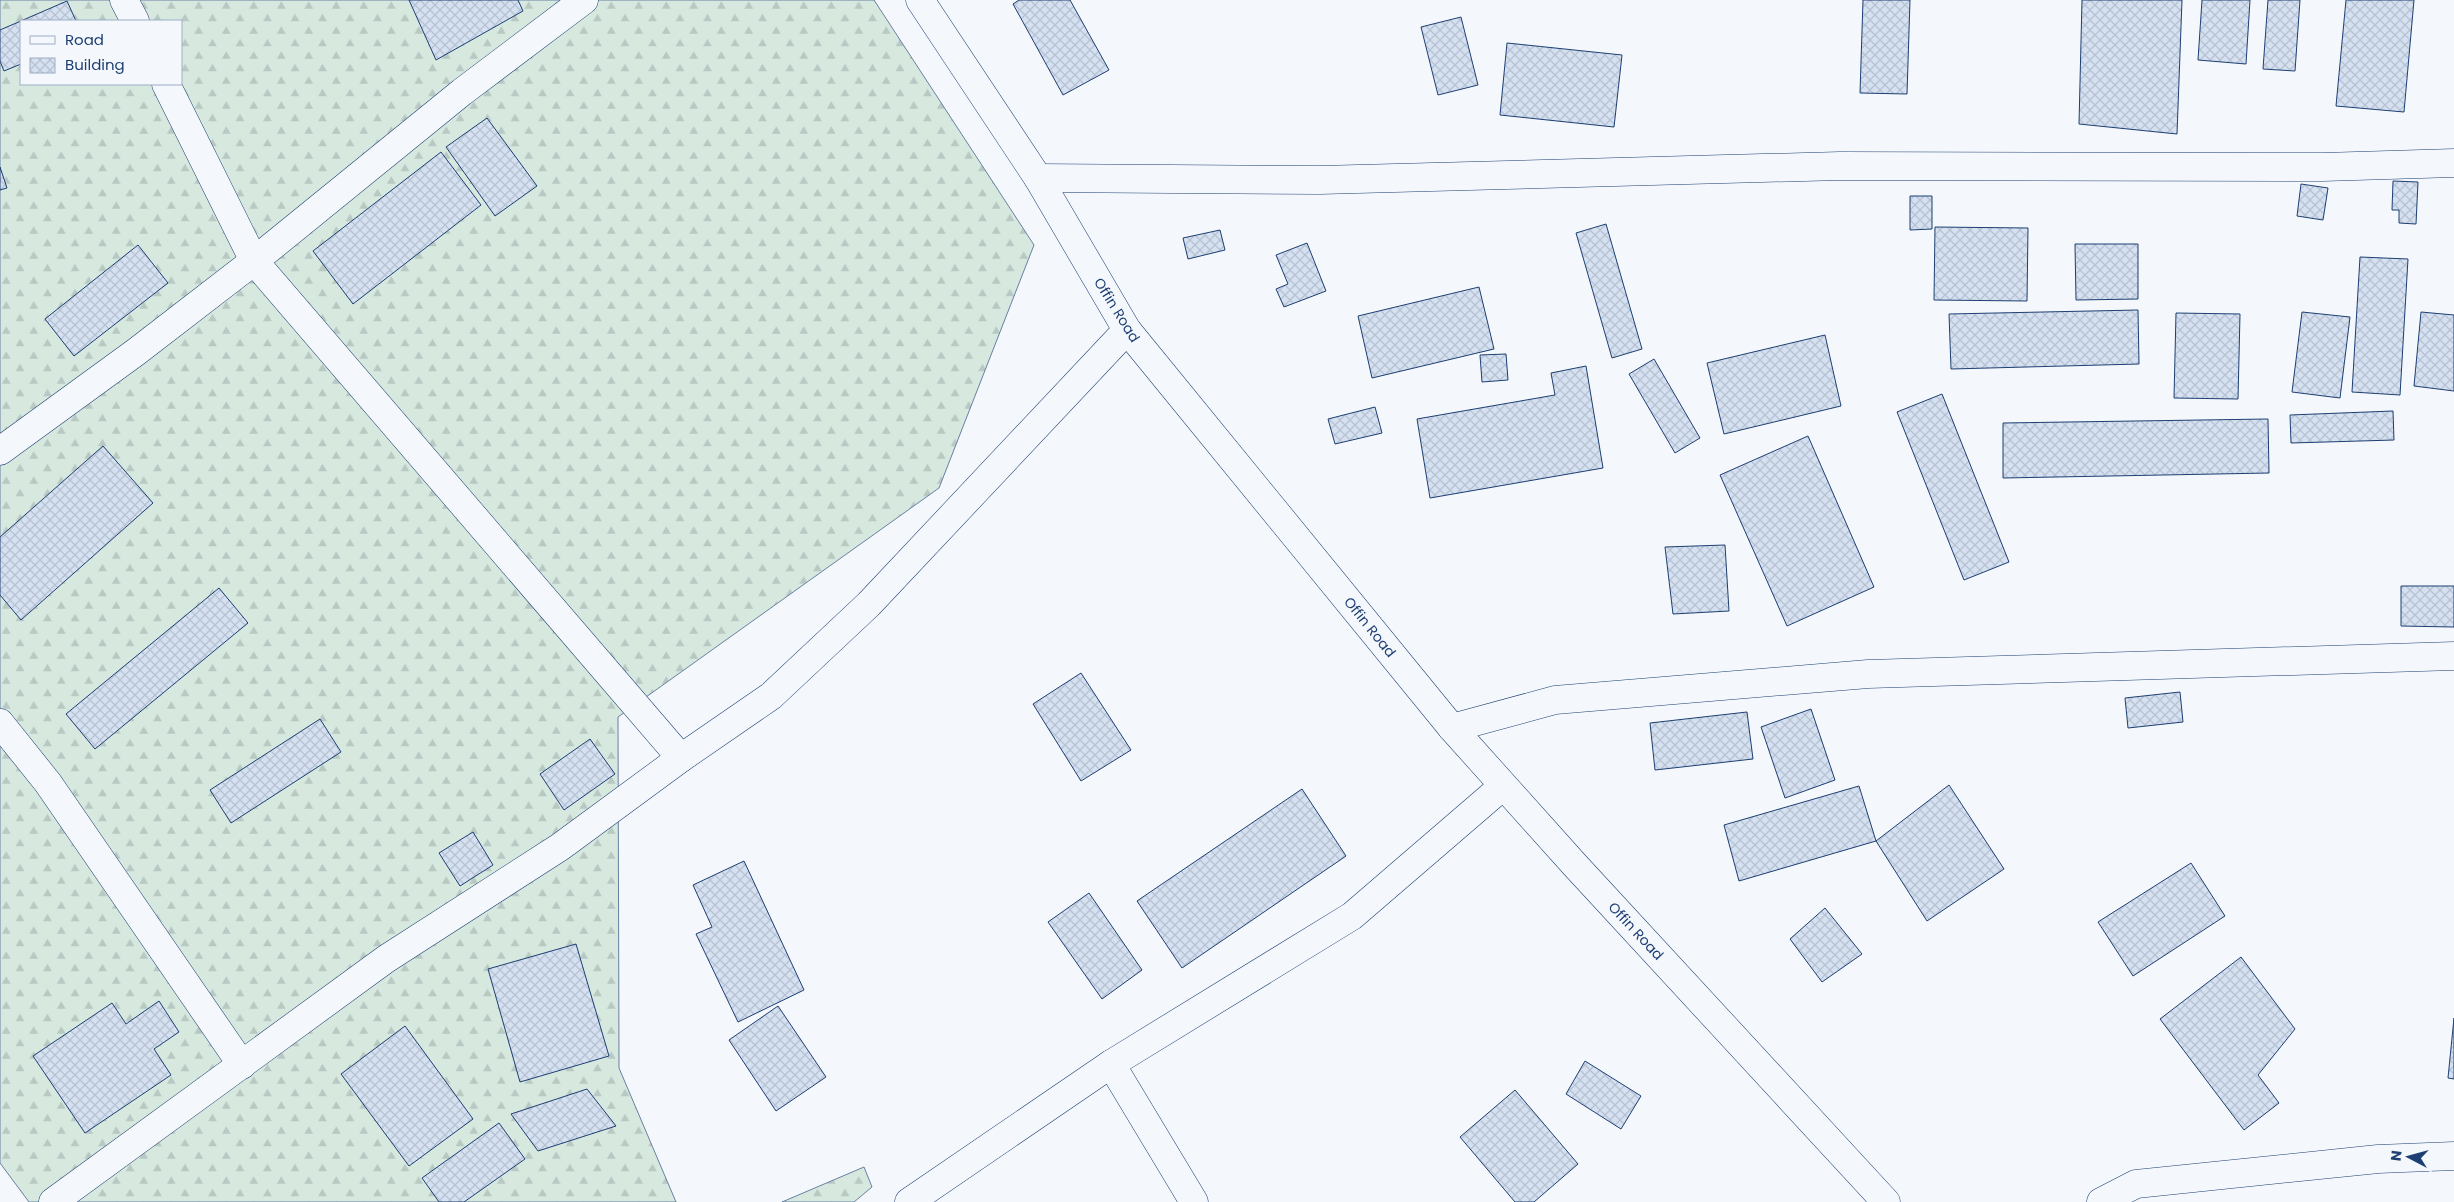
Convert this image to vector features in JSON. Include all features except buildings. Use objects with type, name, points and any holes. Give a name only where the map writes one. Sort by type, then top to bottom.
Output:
[{"type":"street","points":[[124,0],[134,20]]},
{"type":"street","points":[[0,451],[136,352],[254,261],[462,92],[584,0]]},
{"type":"street","name":"Offin Road","points":[[920,0],[1038,178],[1127,330],[1452,728],[1503,786],[1886,1202]]},
{"type":"street","points":[[166,85],[254,261],[681,758]]},
{"type":"street","points":[[1038,178],[1320,180],[1840,166],[2323,167],[2454,163]]},
{"type":"street","points":[[54,1202],[386,959],[560,847],[681,758],[771,696],[869,604],[1127,330]]},
{"type":"street","points":[[1452,728],[1555,700],[1868,674],[2454,656]]},
{"type":"street","points":[[0,723],[48,783],[242,1066]]},
{"type":"street","points":[[909,1202],[1111,1064],[1352,916],[1503,786]]},
{"type":"street","points":[[1111,1064],[1194,1202]]},
{"type":"street","points":[[2101,1202],[2136,1184],[2378,1159],[2454,1156]]},
{"type":"green space","points":[[0,0],[874,0],[1034,245],[939,488],[618,717],[619,1068],[676,1202],[29,1202],[0,1163]]},
{"type":"green space","points":[[864,1167],[872,1187],[854,1202],[782,1202]]}]
